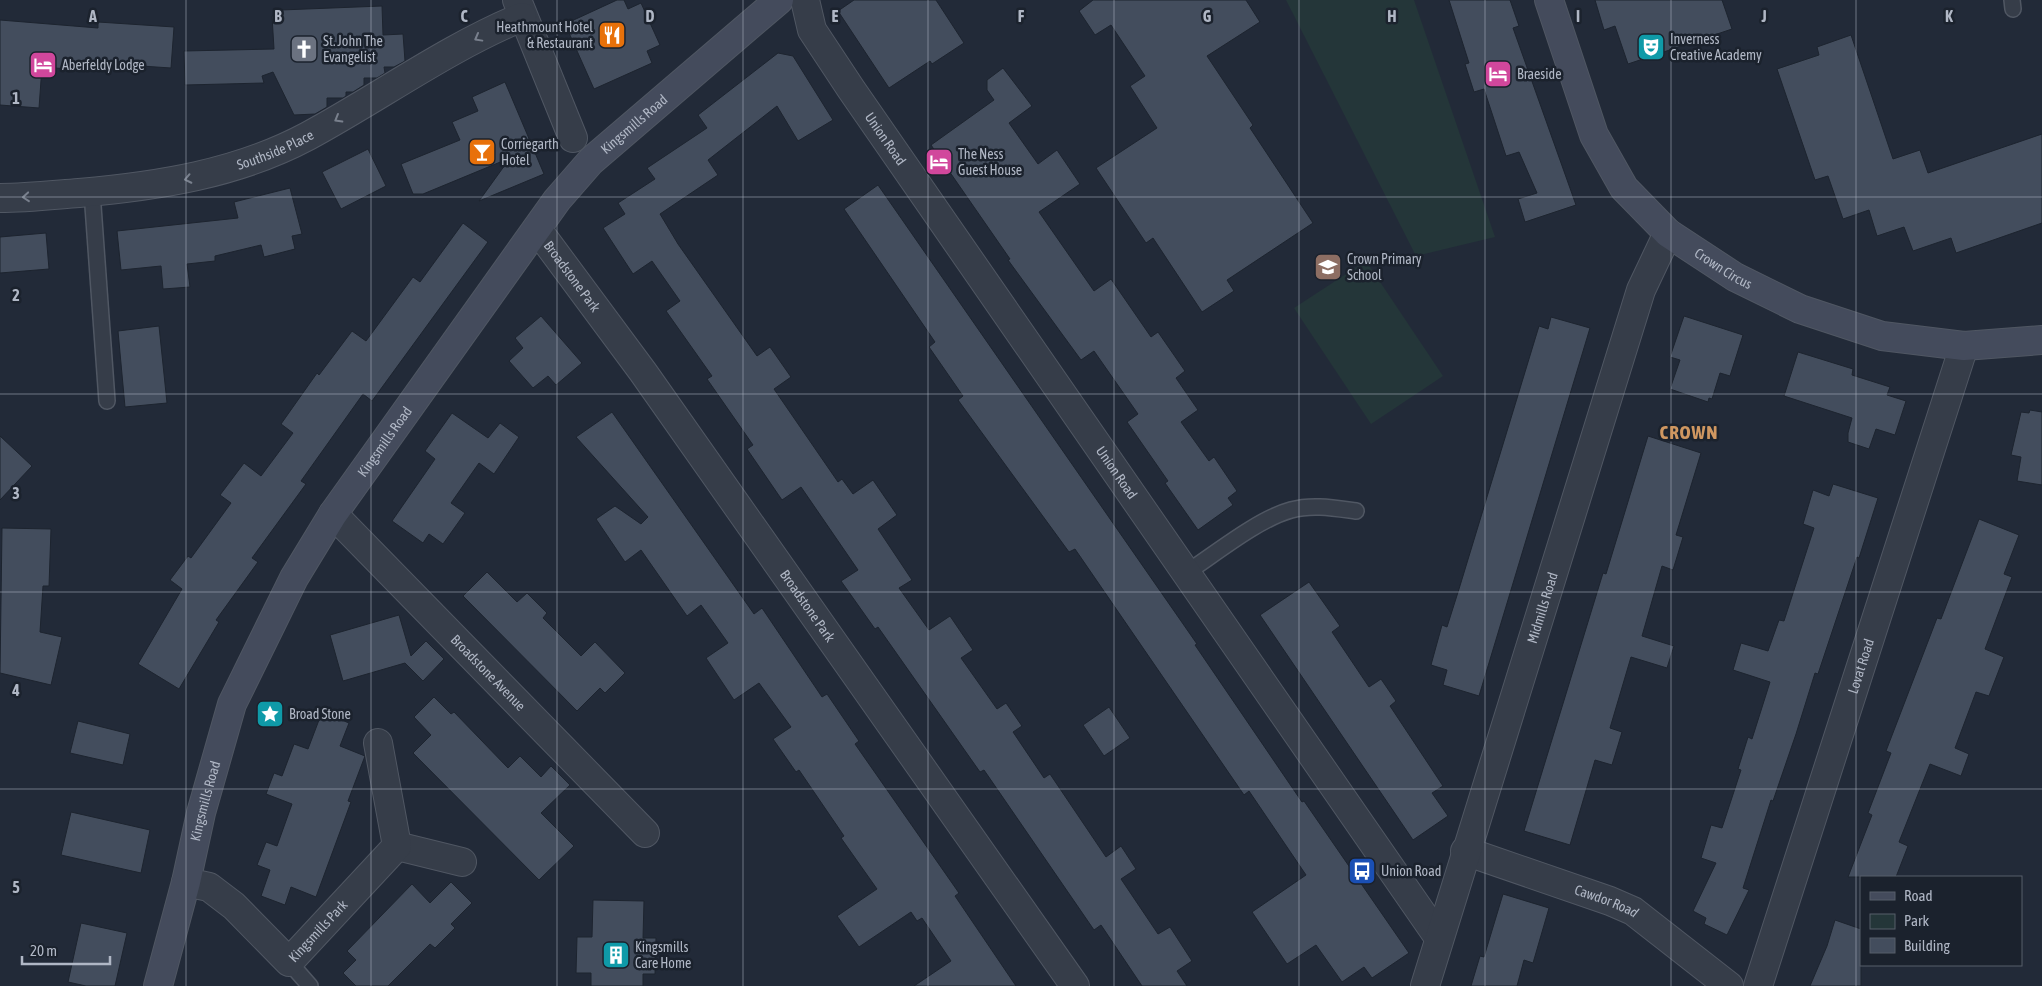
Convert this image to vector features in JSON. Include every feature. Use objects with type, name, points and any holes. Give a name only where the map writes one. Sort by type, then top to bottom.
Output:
[{"type":"street","name":"Kingsmills Road","points":[[158,986],[186,882],[201,813],[232,704],[294,578],[332,514],[557,200],[591,161],[779,0]]},
{"type":"street","name":"Union Road","points":[[806,0],[812,30],[850,89],[1439,938]]},
{"type":"street","name":"Crown Circus","points":[[1549,0],[1594,135],[1624,188],[1668,234],[1735,277],[1800,308],[1882,336],[1964,346],[2042,340]]},
{"type":"street","points":[[520,8],[573,138]]},
{"type":"street","name":"Southside Place","points":[[0,198],[92,192],[158,185],[200,176],[254,159],[307,137],[499,26],[520,8]]},
{"type":"street","name":"Broadstone Park","points":[[537,229],[642,372],[1075,986]]},
{"type":"street","name":"Midmills Road","points":[[1425,986],[1465,851],[1641,290],[1668,234]]},
{"type":"street","name":"Lovat Road","points":[[1758,986],[1964,346]]},
{"type":"street","name":"Broadstone Avenue","points":[[332,514],[645,833]]},
{"type":"street","points":[[378,743],[397,846],[462,862]]},
{"type":"street","name":"Kingsmills Park","points":[[186,882],[208,887],[234,906],[289,962],[397,846]]},
{"type":"street","name":"Cawdor Road","points":[[1465,851],[1610,901],[1633,911],[1729,986]]},
{"type":"lane","points":[[92,192],[107,401]]},
{"type":"lane","points":[[1186,573],[1276,515],[1305,507],[1356,511]]},
{"type":"lane","points":[[289,962],[310,986]]},
{"type":"green space","points":[[1286,0],[1414,0],[1495,237],[1416,256]]},
{"type":"green space","points":[[1366,261],[1443,376],[1371,424],[1294,308]]},
{"type":"building","name":"Heathmount Hotel & Restaurant","points":[[617,0],[624,0],[628,9],[641,3],[660,45],[647,51],[652,63],[594,89],[565,24]]},
{"type":"building","points":[[854,0],[936,0],[964,43],[932,64],[930,61],[889,88],[838,11]]},
{"type":"building","points":[[1093,0],[1246,0],[1260,22],[1207,56],[1253,125],[1250,128],[1313,223],[1227,280],[1234,291],[1202,312],[1153,238],[1146,243],[1096,168],[1157,128],[1130,86],[1145,76],[1111,25],[1095,35],[1079,11]]},
{"type":"building","points":[[1449,0],[1510,0],[1519,26],[1513,28],[1576,205],[1525,222],[1518,199],[1537,193],[1519,152],[1506,156],[1484,89],[1474,92],[1465,64],[1469,63]]},
{"type":"building","name":"Inverness Creative Academy","points":[[1595,0],[1722,0],[1732,29],[1628,64],[1615,26],[1604,30]]},
{"type":"building","points":[[382,6],[383,35],[403,34],[405,61],[394,67],[384,67],[385,73],[377,78],[364,78],[364,85],[353,92],[346,92],[346,96],[343,98],[327,98],[327,107],[315,114],[294,115],[273,72],[262,76],[264,83],[185,85],[184,51],[274,49],[272,16],[281,15],[281,10]]},
{"type":"building","points":[[0,20],[98,28],[98,22],[174,27],[171,68],[82,62],[82,70],[42,67],[39,108],[0,105]]},
{"type":"building","points":[[1851,35],[1893,159],[1920,150],[1928,173],[2042,134],[2042,223],[1956,253],[1951,238],[1913,251],[1904,227],[1877,236],[1869,210],[1843,219],[1828,176],[1815,180],[1777,69],[1819,55],[1817,47]]},
{"type":"building","points":[[778,53],[793,56],[833,120],[798,141],[777,106],[708,160],[718,175],[660,214],[678,244],[757,356],[770,347],[791,377],[774,389],[838,482],[842,479],[853,494],[873,480],[897,515],[878,529],[912,580],[899,588],[929,630],[950,616],[973,650],[961,658],[997,709],[1006,703],[1022,726],[1013,732],[1044,778],[1050,774],[1106,857],[1121,846],[1136,869],[1121,879],[1158,934],[1170,927],[1192,961],[1177,971],[1187,986],[1142,986],[1101,925],[1094,930],[984,770],[980,772],[878,627],[875,629],[841,581],[858,570],[801,487],[782,500],[747,449],[753,445],[707,379],[712,376],[666,311],[680,301],[652,261],[633,274],[603,228],[625,214],[618,203],[655,179],[647,168],[707,128],[698,115]]},
{"type":"building","points":[[1003,68],[1032,106],[1009,123],[1038,164],[1057,150],[1080,184],[1039,212],[1094,291],[1111,279],[1151,337],[1158,332],[1185,371],[1176,378],[1198,410],[1181,422],[1209,461],[1214,457],[1237,491],[1228,498],[1233,505],[1198,530],[1165,483],[1168,481],[1127,422],[1138,414],[1094,351],[1081,360],[1008,260],[1010,259],[931,145],[994,100],[987,90],[987,80]]},
{"type":"building","name":"Corriegarth Hotel","points":[[505,82],[544,174],[479,201],[510,158],[423,194],[413,194],[401,164],[460,140],[452,122],[478,111],[472,97]]},
{"type":"building","points":[[368,149],[386,186],[341,209],[322,172]]},
{"type":"building","points":[[878,185],[1197,644],[1195,645],[1302,802],[1304,801],[1409,953],[1372,978],[1364,967],[1342,982],[1316,945],[1287,964],[1252,912],[1306,875],[1249,791],[1244,795],[1075,549],[1069,552],[958,400],[963,396],[929,347],[935,342],[844,209]]},
{"type":"building","points":[[290,188],[302,234],[292,236],[295,249],[264,257],[261,245],[215,256],[215,261],[187,264],[190,287],[163,289],[161,266],[121,270],[117,231],[238,218],[234,202]]},
{"type":"building","points":[[463,223],[488,242],[372,401],[363,394],[301,481],[306,484],[252,558],[258,562],[216,620],[219,622],[179,689],[138,664],[182,589],[170,580],[188,556],[191,558],[231,503],[220,495],[244,463],[261,476],[293,433],[281,424],[317,373],[319,375],[352,331],[366,341],[413,277],[420,282]]},
{"type":"building","points":[[46,233],[49,269],[0,273],[0,237]]},
{"type":"building","points":[[541,316],[582,363],[556,385],[548,376],[533,388],[509,361],[523,348],[515,338]]},
{"type":"building","points":[[1684,316],[1743,335],[1730,376],[1720,373],[1712,399],[1709,398],[1708,402],[1670,389],[1680,360],[1670,357]]},
{"type":"building","points":[[1551,317],[1590,328],[1479,696],[1443,685],[1447,670],[1431,665],[1442,625],[1447,627],[1539,326],[1548,329]]},
{"type":"building","points":[[159,326],[167,403],[125,407],[118,331]]},
{"type":"building","points":[[1798,352],[1853,369],[1852,375],[1890,387],[1887,395],[1906,401],[1895,435],[1876,429],[1869,449],[1848,442],[1852,418],[1784,396]]},
{"type":"building","points":[[2030,410],[2042,412],[2042,485],[2017,481],[2021,457],[2011,455],[2021,412],[2029,413]]},
{"type":"building","points":[[612,412],[754,614],[762,608],[822,697],[827,694],[859,741],[855,744],[959,893],[955,896],[1016,986],[914,986],[951,961],[922,918],[917,921],[911,912],[859,947],[837,916],[877,889],[841,838],[844,836],[799,770],[796,772],[773,739],[791,727],[759,683],[734,700],[706,658],[728,643],[701,605],[687,616],[641,550],[625,562],[596,519],[615,506],[641,524],[648,517],[576,437]]},
{"type":"building","points":[[452,413],[488,438],[500,423],[519,437],[494,474],[479,463],[451,503],[465,513],[443,544],[429,534],[423,543],[392,521],[435,459],[425,451]]},
{"type":"building","points":[[0,436],[32,466],[0,500]]},
{"type":"building","points":[[1648,436],[1701,453],[1676,535],[1683,537],[1673,570],[1662,566],[1642,636],[1674,646],[1667,668],[1631,657],[1610,728],[1622,732],[1612,765],[1595,760],[1570,845],[1524,831],[1603,573],[1606,574]]},
{"type":"building","points":[[1833,484],[1878,498],[1818,674],[1815,673],[1773,801],[1771,800],[1743,888],[1749,890],[1727,935],[1704,924],[1706,918],[1693,911],[1716,863],[1701,858],[1711,825],[1722,828],[1741,770],[1738,769],[1748,737],[1752,739],[1770,682],[1733,670],[1741,643],[1768,651],[1779,620],[1784,621],[1814,528],[1803,524],[1813,490],[1829,496]]},
{"type":"building","points":[[1979,519],[2019,535],[2004,574],[2012,577],[1985,649],[2004,657],[1989,696],[1976,692],[1955,748],[1969,754],[1961,776],[1930,764],[1899,842],[1908,846],[1896,876],[1848,877],[1872,815],[1868,813],[1891,753],[1886,751],[1937,618],[1941,619]]},
{"type":"building","points":[[2,528],[51,529],[49,586],[43,586],[40,632],[62,637],[51,685],[0,673]]},
{"type":"building","points":[[487,572],[517,602],[527,593],[547,613],[543,618],[581,656],[595,642],[625,673],[605,693],[600,688],[577,711],[463,596]]},
{"type":"building","points":[[1309,582],[1340,626],[1332,632],[1369,687],[1381,679],[1396,701],[1390,706],[1443,786],[1432,793],[1448,816],[1413,840],[1260,615]]},
{"type":"building","points":[[399,615],[411,656],[426,641],[444,659],[423,681],[405,663],[343,681],[330,635]]},
{"type":"building","points":[[434,697],[451,714],[454,712],[508,768],[520,756],[541,777],[551,766],[570,785],[541,813],[574,846],[539,880],[413,753],[431,735],[414,717]]},
{"type":"building","points":[[1109,707],[1130,738],[1104,756],[1083,725]]},
{"type":"building","points":[[322,712],[349,723],[340,746],[365,756],[348,801],[351,802],[316,897],[291,887],[285,905],[261,896],[270,870],[257,865],[266,842],[277,846],[292,804],[266,794],[274,773],[282,776],[294,744],[308,749]]},
{"type":"building","points":[[78,721],[130,734],[123,765],[70,753]]},
{"type":"building","points":[[71,812],[150,830],[141,873],[61,855]]},
{"type":"building","points":[[451,882],[472,903],[451,924],[455,928],[435,948],[430,944],[388,986],[356,986],[343,973],[356,960],[347,951],[412,884],[430,903]]},
{"type":"building","points":[[1503,894],[1549,908],[1533,963],[1524,960],[1517,986],[1471,986],[1480,956],[1484,957]]},
{"type":"building","name":"Kingsmills Care Home","points":[[593,900],[644,901],[643,938],[656,938],[655,974],[643,974],[643,986],[591,986],[591,973],[576,973],[577,937],[592,937]]},
{"type":"building","points":[[1835,920],[1860,929],[1861,986],[1810,986],[1827,946]]},
{"type":"building","points":[[81,923],[127,933],[115,986],[86,986],[68,982]]},
{"type":"place","name":"Heathmount Hotel & Restaurant","points":[[612,35]]},
{"type":"place","name":"Inverness Creative Academy","points":[[1651,47]]},
{"type":"place","name":"St. John The Evangelist","points":[[304,49]]},
{"type":"place","name":"Aberfeldy Lodge","points":[[43,65]]},
{"type":"place","name":"Braeside","points":[[1498,74]]},
{"type":"place","name":"Corriegarth Hotel","points":[[482,152]]},
{"type":"place","name":"The Ness Guest House","points":[[939,162]]},
{"type":"place","name":"Crown Primary School","points":[[1328,267]]},
{"type":"place","name":"Broad Stone","points":[[270,714]]},
{"type":"place","name":"Union Road","points":[[1362,871]]},
{"type":"place","name":"Kingsmills Care Home","points":[[616,955]]},
{"type":"district","name":"CROWN","points":[[1689,432]]}]
